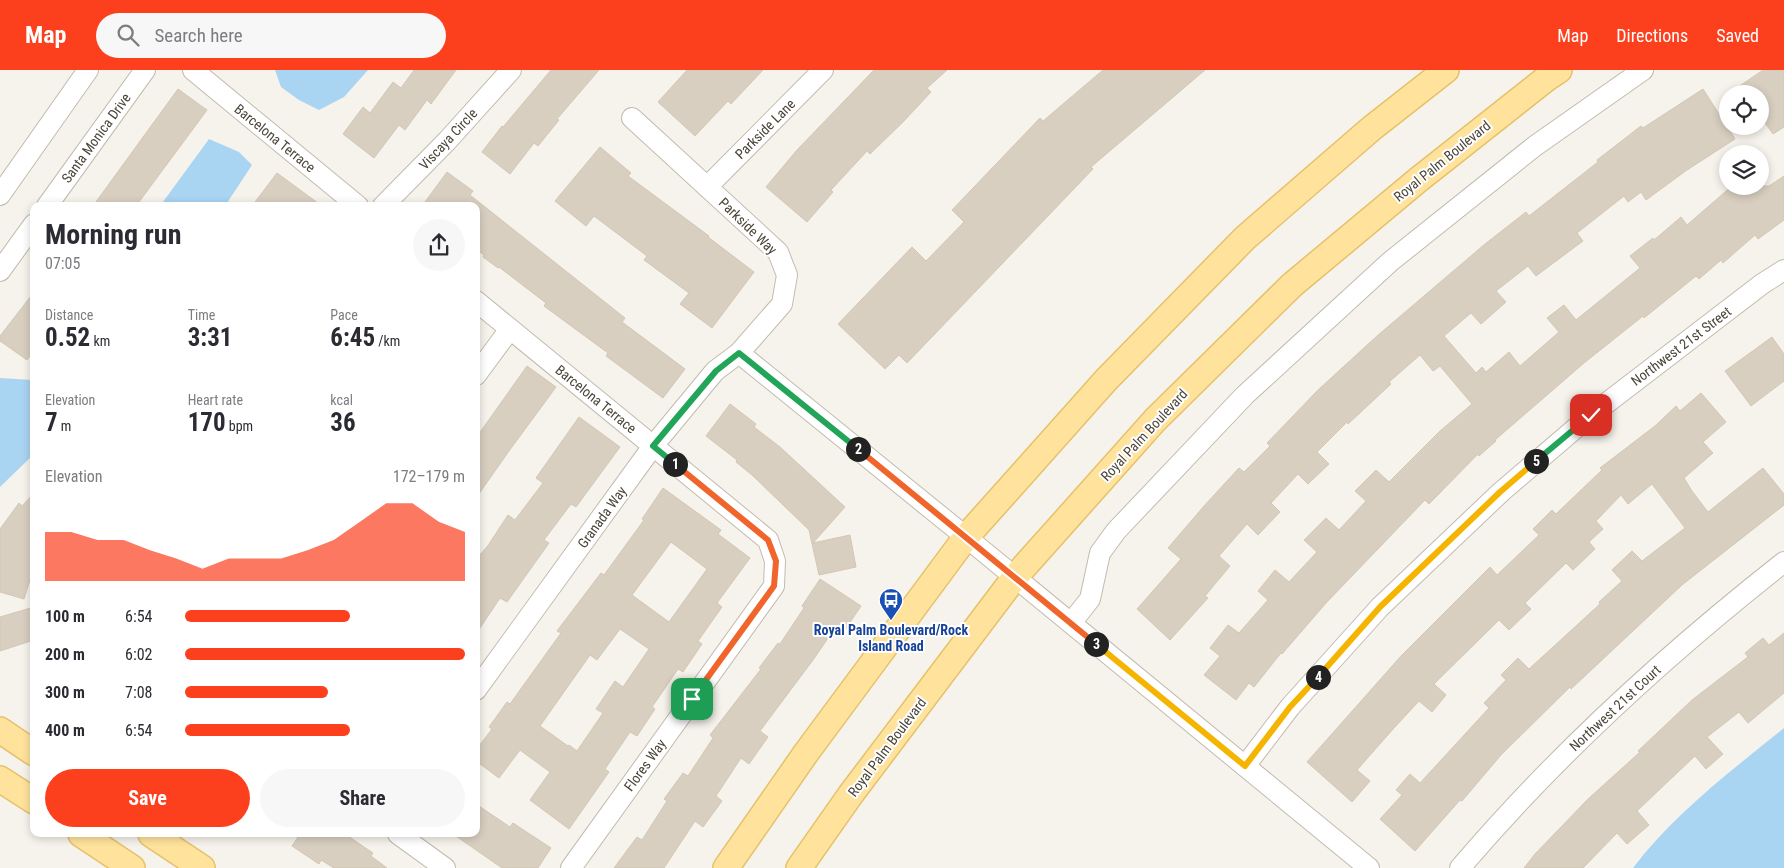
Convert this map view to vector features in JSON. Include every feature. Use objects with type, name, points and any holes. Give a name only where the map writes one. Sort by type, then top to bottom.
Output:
[{"type":"main road","points":[[726,868],[806,752],[966,537],[1106,380],[1245,238],[1372,128],[1446,70]]},
{"type":"main road","name":"Royal Palm Boulevard","points":[[799,868],[851,794],[1015,577],[1155,420],[1292,285],[1418,180],[1542,82],[1560,70]]},
{"type":"main road","points":[[0,730],[30,750]]},
{"type":"main road","points":[[0,778],[30,798]]},
{"type":"main road","points":[[86,837],[132,868]]},
{"type":"main road","points":[[161,837],[202,868]]},
{"type":"street","points":[[0,195],[88,70]]},
{"type":"street","name":"Santa Monica Drive","points":[[50,202],[145,70]]},
{"type":"street","name":"Barcelona Terrace","points":[[193,70],[353,202]]},
{"type":"street","name":"Viscaya Circle","points":[[387,202],[447,141],[511,70]]},
{"type":"street","name":"Parkside Lane","points":[[707,187],[823,70]]},
{"type":"street","points":[[1071,623],[1090,599],[1100,553],[1116,530],[1244,395],[1391,261],[1535,146],[1643,70]]},
{"type":"street","name":"Parkside Way","points":[[632,118],[778,252],[788,276],[782,304],[739,353]]},
{"type":"street","points":[[0,271],[30,230]]},
{"type":"street","name":"Northwest 21st Street","points":[[1245,766],[1290,707],[1380,607],[1500,492],[1591,415],[1762,284],[1784,270]]},
{"type":"street","name":"Barcelona Terrace","points":[[480,305],[768,540],[776,561]]},
{"type":"street","points":[[480,370],[510,329]]},
{"type":"street","points":[[739,353],[1369,868]]},
{"type":"street","name":"Granada Way","points":[[480,684],[653,446],[716,371],[739,353]]},
{"type":"street","name":"Flores Way","points":[[571,868],[774,586],[776,561]]},
{"type":"street","name":"Northwest 21st Court","points":[[1460,868],[1491,832],[1600,718],[1717,614],[1784,562]]},
{"type":"street","points":[[402,837],[445,868]]},
{"type":"water","points":[[275,70],[368,70],[344,97],[319,110],[299,100],[281,87]]},
{"type":"water","points":[[209,139],[239,152],[252,165],[228,202],[163,202]]},
{"type":"water","points":[[0,378],[30,380],[30,458],[0,487]]},
{"type":"water","points":[[1784,728],[1784,868],[1633,868],[1649,848],[1685,811]]},
{"type":"building","points":[[414,70],[456,70],[431,104],[427,100],[405,130],[399,125],[374,158],[343,134],[363,107],[370,113],[393,82],[401,88]]},
{"type":"building","points":[[551,70],[599,70],[557,119],[559,120],[538,146],[534,143],[510,174],[482,152]]},
{"type":"building","points":[[687,70],[763,70],[731,104],[728,101],[695,136],[658,102]]},
{"type":"building","points":[[874,70],[947,70],[927,88],[931,92],[903,122],[870,154],[867,151],[831,190],[833,192],[807,222],[766,187],[797,150]]},
{"type":"building","points":[[1103,70],[1205,70],[1091,167],[1093,169],[907,363],[899,355],[885,369],[838,324],[912,247],[926,261],[964,222],[952,210],[1040,118],[1043,121]]},
{"type":"building","points":[[1763,70],[1784,70],[1784,127],[1773,134],[1769,128],[1769,85],[1741,85]]},
{"type":"building","points":[[178,89],[207,110],[139,202],[96,202]]},
{"type":"building","points":[[1703,89],[1719,114],[1719,135],[1732,135],[1735,139],[1726,145],[1719,145],[1719,149],[1646,200],[1641,192],[1628,202],[1624,196],[1577,233],[1583,241],[1536,276],[1528,266],[1496,291],[1506,302],[1481,324],[1471,313],[1444,336],[1476,373],[1482,367],[1486,372],[1509,352],[1520,366],[1559,332],[1547,318],[1564,305],[1576,320],[1640,268],[1630,256],[1653,238],[1654,240],[1681,217],[1687,225],[1722,195],[1769,195],[1769,186],[1784,176],[1784,220],[1758,239],[1755,235],[1723,263],[1721,260],[1699,279],[1696,276],[1644,318],[1643,316],[1584,363],[1479,456],[1478,454],[1429,504],[1425,500],[1326,603],[1281,653],[1254,687],[1249,683],[1236,700],[1204,675],[1220,656],[1210,648],[1228,625],[1239,633],[1268,600],[1258,591],[1275,570],[1289,582],[1317,552],[1304,540],[1326,518],[1339,530],[1366,501],[1355,491],[1376,470],[1389,482],[1440,431],[1472,404],[1440,366],[1433,371],[1420,355],[1389,382],[1391,384],[1348,424],[1347,422],[1317,452],[1329,464],[1308,484],[1298,474],[1271,503],[1280,512],[1258,535],[1247,524],[1219,556],[1230,566],[1205,596],[1208,598],[1170,640],[1137,609],[1181,559],[1168,548],[1239,468],[1244,472],[1270,446],[1267,443],[1318,390],[1377,336],[1485,244],[1526,212],[1529,216],[1641,126],[1643,128]]},
{"type":"building","points":[[600,147],[631,173],[628,176],[754,272],[712,328],[680,304],[689,293],[644,260],[647,256],[594,216],[586,226],[555,201]]},
{"type":"building","points":[[447,172],[473,191],[470,195],[479,202],[425,202]]},
{"type":"building","points":[[277,173],[317,202],[255,202]]},
{"type":"building","points":[[480,203],[625,318],[622,322],[685,369],[663,398],[606,356],[608,353],[544,306],[546,303],[483,257],[484,255],[480,252]]},
{"type":"building","points":[[30,297],[30,356],[27,360],[0,341],[0,336]]},
{"type":"building","points":[[1772,337],[1784,354],[1784,381],[1751,406],[1725,371]]},
{"type":"building","points":[[527,366],[556,387],[480,492],[480,432]]},
{"type":"building","points":[[1701,393],[1726,422],[1703,442],[1713,453],[1684,478],[1692,491],[1708,512],[1763,468],[1784,494],[1784,505],[1682,585],[1571,689],[1570,687],[1501,755],[1462,801],[1460,800],[1415,851],[1380,819],[1402,795],[1396,790],[1410,774],[1420,783],[1489,708],[1484,703],[1506,680],[1501,675],[1518,658],[1529,669],[1600,604],[1599,602],[1622,581],[1612,570],[1632,551],[1642,561],[1685,528],[1652,484],[1628,504],[1621,495],[1596,521],[1603,529],[1589,542],[1595,549],[1573,570],[1566,563],[1525,603],[1531,609],[1509,630],[1499,620],[1434,684],[1446,695],[1432,712],[1419,701],[1357,770],[1370,781],[1352,802],[1307,762],[1401,656],[1490,567],[1497,575],[1539,535],[1533,529],[1552,510],[1556,514],[1602,470],[1600,468],[1655,426],[1676,406],[1680,411]]},
{"type":"building","points":[[730,404],[756,424],[754,427],[780,447],[845,507],[813,543],[850,535],[856,567],[819,575],[809,530],[736,462],[737,460],[706,436]]},
{"type":"building","points":[[579,417],[620,447],[576,507],[571,504],[544,540],[549,543],[507,602],[500,598],[480,628],[480,555],[508,515],[515,520],[543,483],[536,478]]},
{"type":"building","points":[[663,488],[721,530],[718,534],[750,558],[717,603],[722,607],[698,641],[702,644],[683,672],[678,669],[652,707],[655,709],[637,736],[630,732],[605,769],[609,772],[569,829],[530,800],[550,772],[520,750],[499,778],[480,764],[480,745],[492,729],[489,727],[507,702],[510,704],[561,633],[557,631],[601,573],[604,575],[644,520],[642,519]],"holes":[[[671,542],[707,569],[669,622],[632,595]],[[620,629],[649,649],[623,687],[615,681],[596,709],[603,713],[577,751],[540,726],[590,655],[597,660]]]},
{"type":"building","points":[[30,497],[30,580],[24,599],[0,592],[0,529],[19,503],[22,506]]},
{"type":"building","points":[[820,579],[861,606],[843,633],[835,628],[760,731],[768,737],[749,764],[741,758],[716,796],[722,801],[703,827],[695,821],[664,868],[614,868],[637,837],[642,840],[667,801],[664,799],[683,773],[688,776],[713,738],[710,735],[761,669],[759,668],[778,643],[780,644],[804,608],[802,606]]},
{"type":"building","points":[[30,608],[30,641],[0,651],[0,617]]},
{"type":"building","points":[[1784,633],[1784,693],[1748,723],[1739,712],[1707,737],[1723,754],[1706,769],[1695,756],[1637,811],[1649,825],[1627,844],[1617,833],[1583,868],[1524,868],[1588,799],[1640,752],[1638,751],[1692,700],[1748,657],[1745,653],[1763,638],[1769,645]]},
{"type":"building","points":[[480,807],[510,827],[513,823],[551,848],[538,868],[502,868],[457,837],[480,837]]},
{"type":"building","points":[[298,837],[349,837],[373,853],[371,856],[387,868],[334,868],[321,860],[319,864],[292,846]]},
{"type":"place","name":"Royal Palm Boulevard/Rock Island Road","points":[[891,621]]},
{"type":"route","points":[[692,699],[774,586],[776,561],[768,540],[653,446],[716,371],[739,353],[1245,766],[1290,707],[1380,607],[1500,492],[1591,415]]}]
